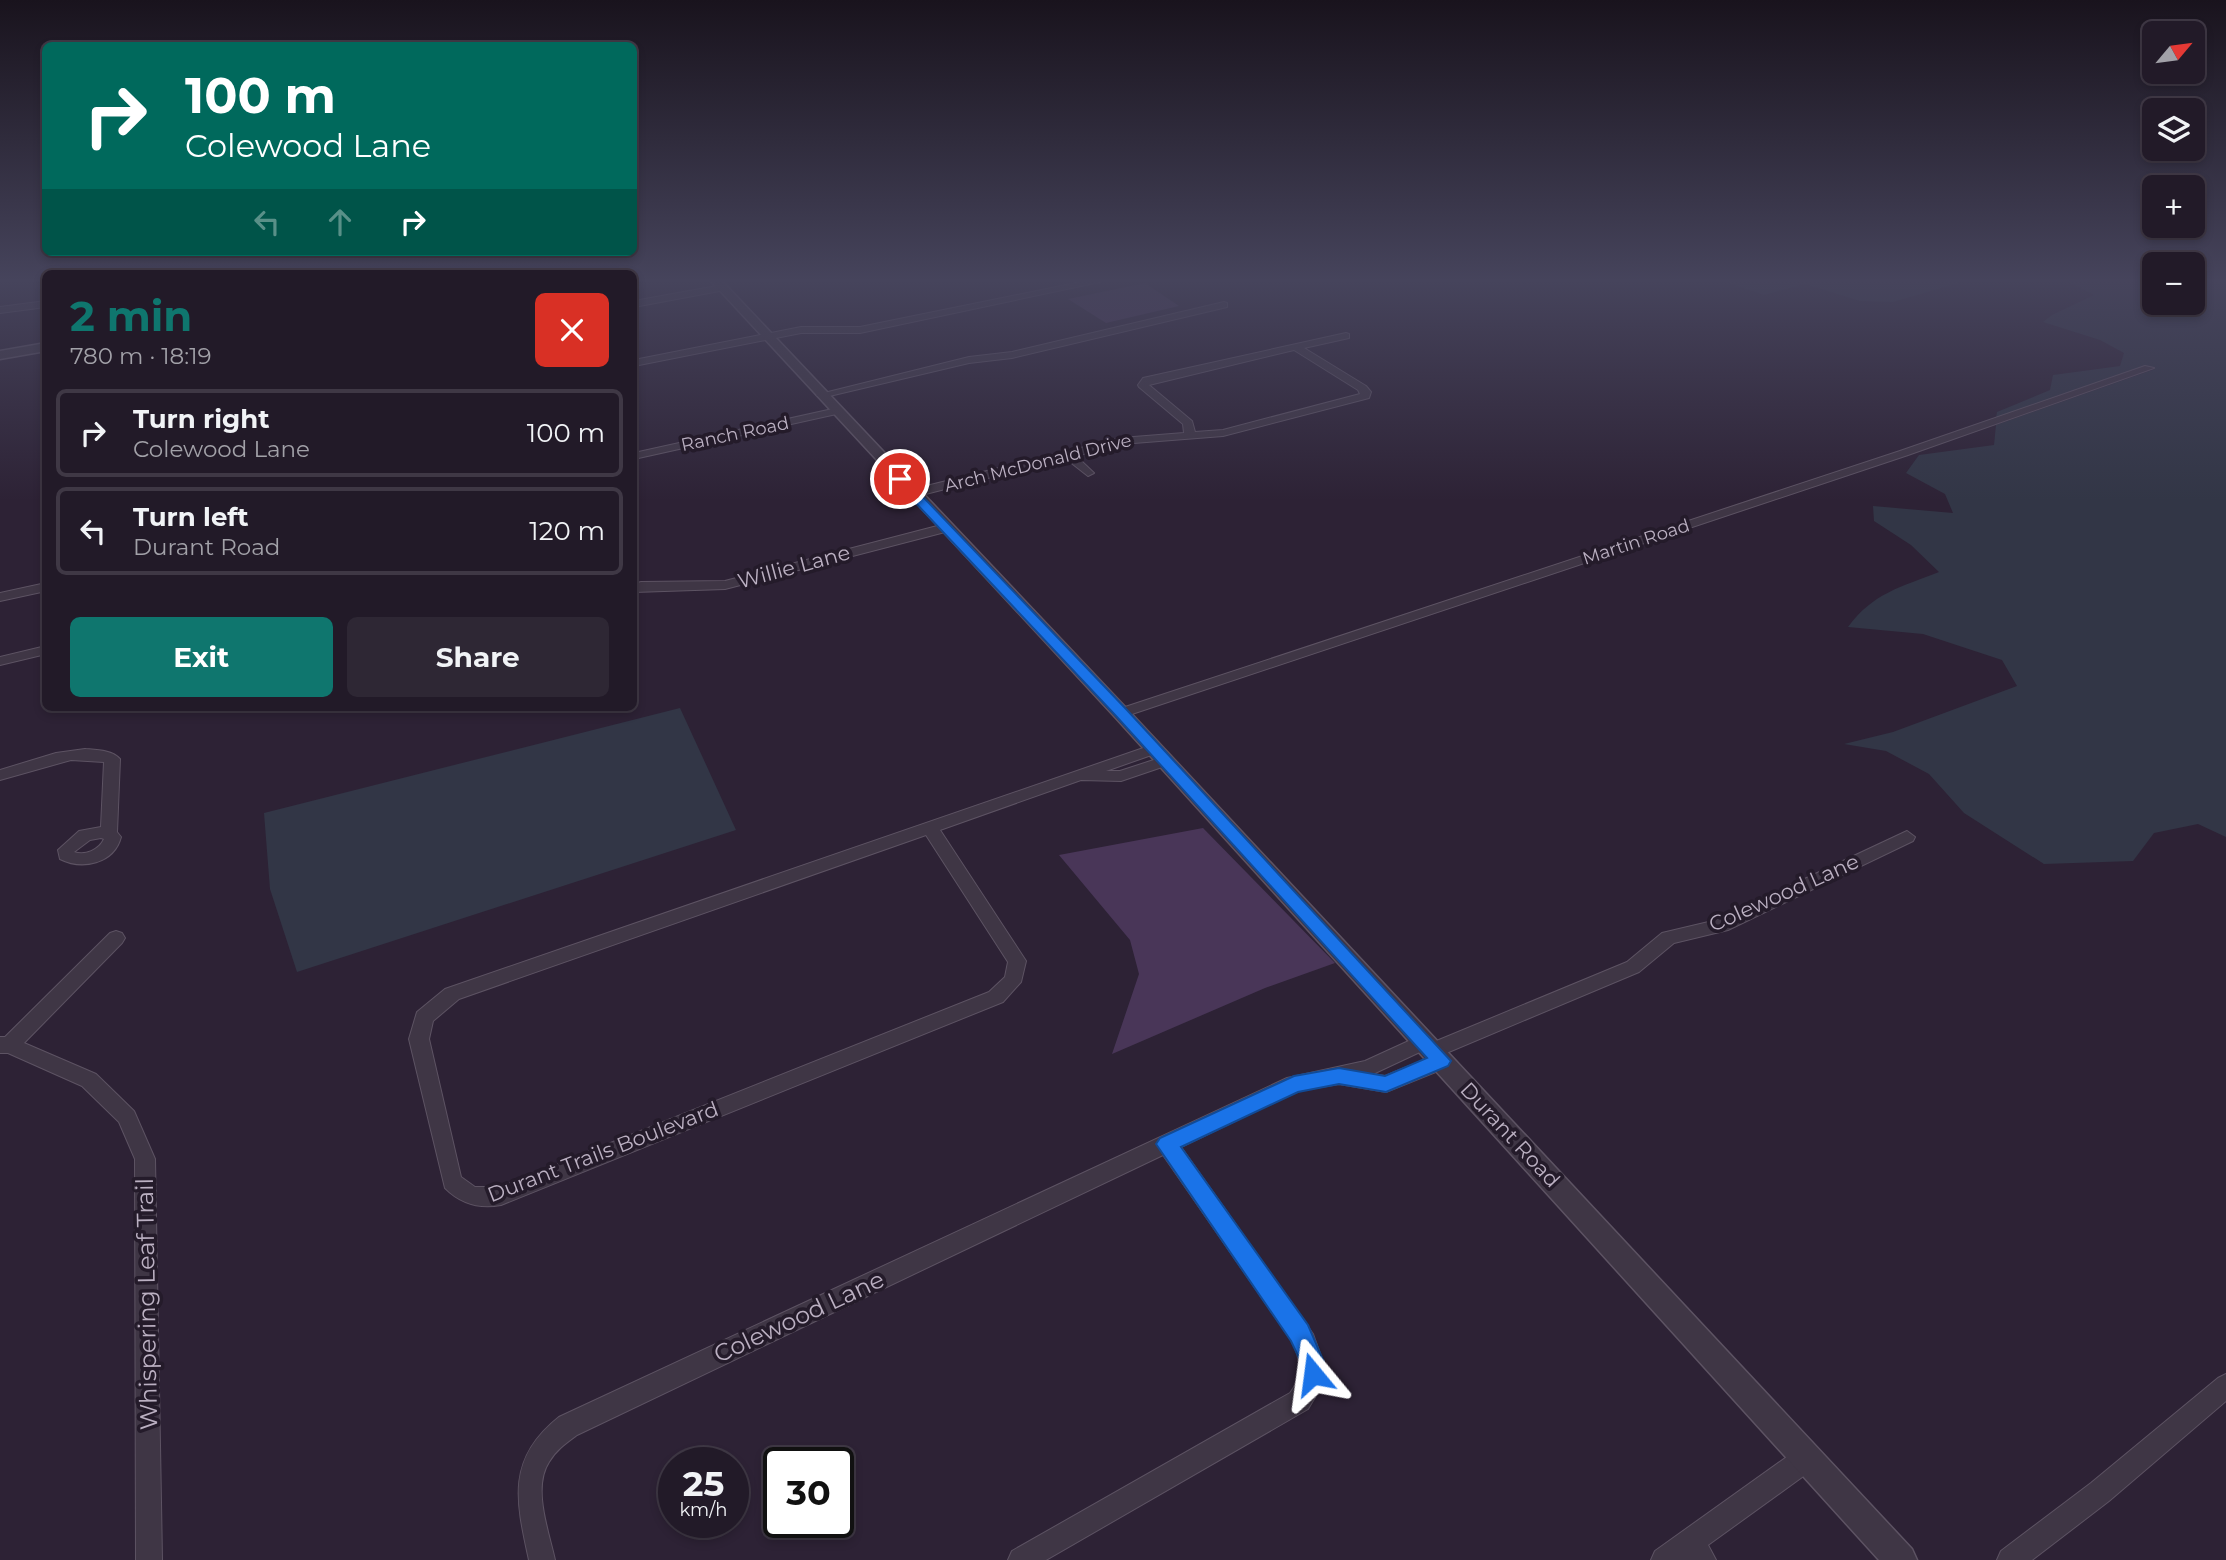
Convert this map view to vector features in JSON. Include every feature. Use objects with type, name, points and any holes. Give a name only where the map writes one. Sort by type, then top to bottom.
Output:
[{"type":"street","points":[[637,362],[677,355]]},
{"type":"street","name":"Durant Road","points":[[785,355],[945,528],[1122,713],[1901,1560]]},
{"type":"street","points":[[821,395],[970,360],[1013,355]]},
{"type":"street","points":[[1190,437],[1188,423],[1143,385],[1147,380],[1265,355]]},
{"type":"street","name":"Arch McDonald Drive","points":[[914,493],[1133,439],[1190,437],[1244,429],[1365,396],[1366,392],[1362,388],[1308,355]]},
{"type":"street","name":"Martin Road","points":[[1122,713],[2149,369]]},
{"type":"street","name":"Ranch Road","points":[[637,455],[836,411]]},
{"type":"street","points":[[1068,455],[1088,473]]},
{"type":"street","name":"Willie Lane","points":[[637,587],[725,585],[945,528]]},
{"type":"street","points":[[0,597],[42,588]]},
{"type":"street","points":[[0,662],[42,651]]},
{"type":"street","points":[[0,775],[82,753],[100,754],[112,760],[109,834]]},
{"type":"street","name":"Durant Trails Boulevard","points":[[930,828],[1017,961],[1017,972],[1010,985],[996,997],[501,1196],[480,1199],[464,1194],[452,1182],[419,1039],[424,1017],[452,994],[1078,776],[1121,776],[1160,755]]},
{"type":"street","name":"Colewood Lane","points":[[542,1560],[529,1502],[532,1466],[540,1449],[550,1437],[568,1426],[1294,1084],[1339,1076],[1386,1084],[1432,1051],[1633,967],[1668,938],[1722,925],[1908,837]]},
{"type":"street","points":[[5,1045],[117,938]]},
{"type":"street","name":"Whispering Leaf Trail","points":[[5,1045],[89,1080],[127,1117],[145,1159],[149,1560]]},
{"type":"street","points":[[1021,1560],[1299,1401],[1311,1384],[1312,1362],[1300,1333],[1167,1144]]},
{"type":"street","points":[[2010,1560],[2100,1492],[2226,1387]]},
{"type":"street","points":[[1664,1560],[1696,1551],[1807,1458]]},
{"type":"shaded area","points":[[2123,355],[2226,355],[2226,837],[2198,824],[2154,833],[2133,861],[2044,864],[1964,813],[1929,774],[1886,751],[1844,744],[1893,732],[2017,686],[2002,660],[1923,634],[1848,627],[1867,606],[1889,592],[1939,572],[1911,545],[1874,521],[1873,506],[1953,513],[1945,494],[1906,473],[1919,455],[1994,445],[1996,425],[2155,369],[2147,366],[1996,418],[1997,412],[2050,390],[2053,375],[2120,366]]},
{"type":"shaded area","points":[[680,708],[736,830],[297,972],[270,889],[264,813]]},
{"type":"shaded area","points":[[1203,828],[1335,963],[1265,988],[1112,1054],[1139,974],[1130,940],[1059,855]]},
{"type":"route","points":[[900,479],[1122,713],[1441,1061],[1386,1084],[1364,1083],[1339,1076],[1294,1084],[1167,1144],[1300,1333],[1312,1362],[1313,1374]]}]
